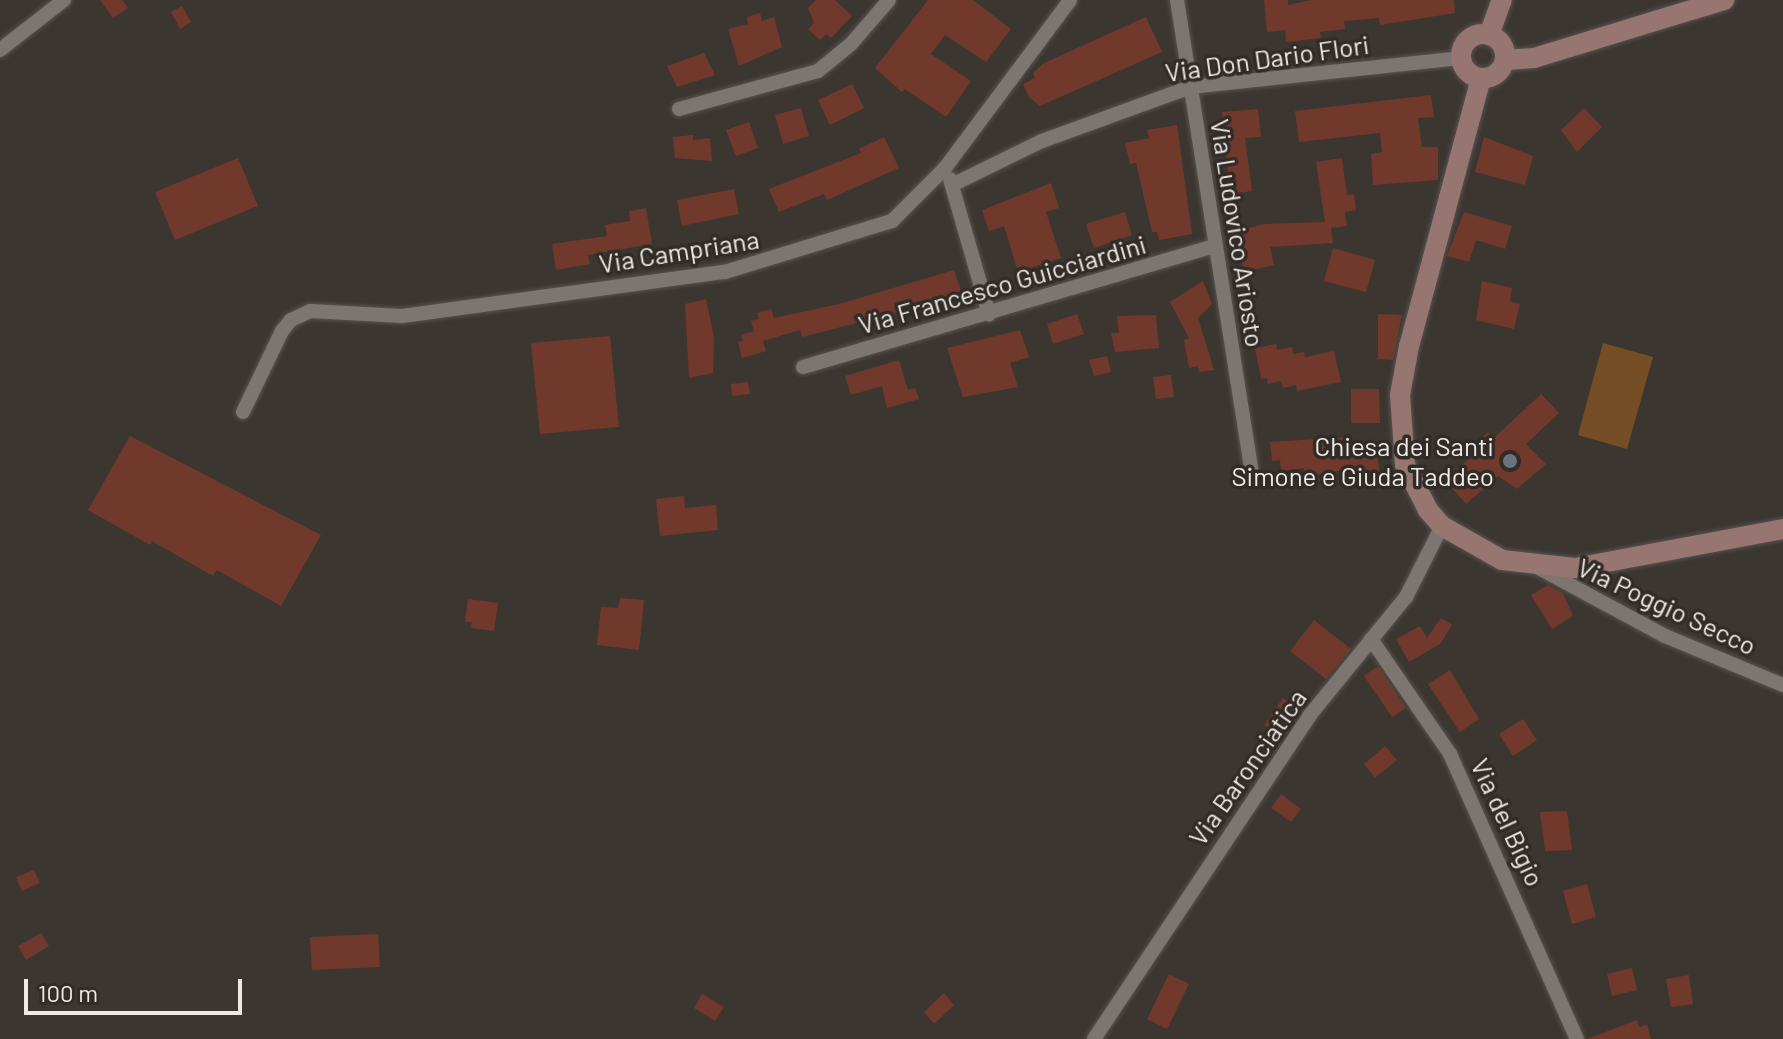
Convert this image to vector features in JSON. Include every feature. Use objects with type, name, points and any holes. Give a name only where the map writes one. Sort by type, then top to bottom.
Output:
[{"type":"street","points":[[0,50],[64,0]]},
{"type":"street","points":[[679,109],[818,71],[851,44],[889,0]]},
{"type":"street","name":"Via Campriana","points":[[243,412],[282,331],[300,314],[320,310],[402,316],[758,266],[892,221],[945,168],[1070,0]]},
{"type":"street","name":"Via Ludovico Ariosto","points":[[1177,0],[1252,473]]},
{"type":"street","points":[[1489,35],[1502,0]]},
{"type":"street","points":[[1505,60],[1499,40],[1489,35],[1471,38],[1462,58],[1467,71],[1481,78],[1493,76],[1505,60],[1534,58],[1724,0]]},
{"type":"street","name":"Via Don Dario Flori","points":[[952,185],[1092,120],[1190,87],[1462,58]]},
{"type":"street","points":[[1481,78],[1416,316],[1400,395],[1405,465],[1442,526],[1502,560],[1575,568],[1645,559],[1783,529]]},
{"type":"street","points":[[945,168],[989,314]]},
{"type":"street","name":"Via Francesco Guicciardini","points":[[803,367],[1214,246]]},
{"type":"street","name":"Via Baronciatica","points":[[1094,1039],[1310,715],[1406,597],[1442,526]]},
{"type":"street","name":"Via Poggio Secco","points":[[1534,565],[1665,636],[1783,685]]},
{"type":"street","name":"Via del Bigio","points":[[1371,639],[1450,754],[1577,1039]]},
{"type":"shaded area","points":[[1603,343],[1653,357],[1627,449],[1578,435]]},
{"type":"building","points":[[100,0],[122,0],[128,8],[113,18]]},
{"type":"building","points":[[816,0],[835,0],[852,16],[831,38],[826,34],[820,40],[808,29],[814,23],[808,8]]},
{"type":"building","points":[[928,0],[973,0],[1011,29],[986,62],[945,35],[931,54],[971,81],[946,117],[905,89],[902,92],[875,68]]},
{"type":"building","points":[[1264,0],[1288,0],[1288,5],[1312,0],[1454,0],[1455,13],[1380,25],[1379,18],[1344,21],[1345,29],[1320,32],[1321,38],[1286,42],[1285,30],[1267,32]]},
{"type":"building","points":[[182,6],[191,22],[180,29],[171,12]]},
{"type":"building","points":[[760,13],[762,21],[774,17],[782,47],[739,66],[728,29],[748,24],[747,17]]},
{"type":"building","points":[[1146,17],[1162,52],[1040,106],[1029,97],[1023,84],[1035,78],[1033,73],[1044,63]]},
{"type":"building","points":[[704,53],[715,75],[677,87],[667,66]]},
{"type":"building","points":[[852,84],[864,108],[830,125],[818,100]]},
{"type":"building","points":[[1431,95],[1434,117],[1418,118],[1422,147],[1438,147],[1438,180],[1373,185],[1371,154],[1382,152],[1380,133],[1299,142],[1295,111]]},
{"type":"building","points":[[801,108],[809,136],[783,144],[775,115]]},
{"type":"building","points":[[1584,108],[1602,127],[1577,152],[1561,130]]},
{"type":"building","points":[[1258,109],[1261,137],[1245,138],[1252,191],[1230,194],[1222,112]]},
{"type":"building","points":[[749,122],[758,148],[736,156],[726,130]]},
{"type":"building","points":[[1177,125],[1192,234],[1159,240],[1157,232],[1152,232],[1136,163],[1130,164],[1125,143],[1149,138],[1147,130]]},
{"type":"building","points":[[693,135],[693,140],[710,138],[712,161],[675,158],[673,137]]},
{"type":"building","points":[[884,137],[899,168],[827,200],[824,194],[779,212],[769,189],[861,153],[859,149]]},
{"type":"building","points":[[1484,137],[1533,156],[1525,185],[1475,172]]},
{"type":"building","points":[[238,158],[258,206],[175,240],[155,192]]},
{"type":"building","points":[[1342,158],[1347,195],[1354,194],[1356,210],[1345,212],[1347,226],[1331,228],[1333,243],[1270,247],[1274,265],[1244,272],[1234,232],[1264,224],[1325,222],[1316,162]]},
{"type":"building","points":[[1051,183],[1059,208],[1046,212],[1061,258],[1018,272],[1004,226],[989,231],[982,210]]},
{"type":"building","points":[[734,189],[739,214],[682,226],[677,200]]},
{"type":"building","points":[[646,208],[652,244],[588,255],[590,264],[556,270],[552,244],[607,236],[605,225],[630,221],[629,211]]},
{"type":"building","points":[[1125,212],[1132,235],[1094,248],[1086,224]]},
{"type":"building","points":[[1464,212],[1512,226],[1505,249],[1476,240],[1469,262],[1447,256]]},
{"type":"building","points":[[1333,248],[1375,260],[1366,292],[1324,281]]},
{"type":"building","points":[[954,270],[963,296],[802,337],[800,330],[763,341],[766,351],[742,358],[738,342],[743,341],[741,335],[754,331],[751,321],[759,319],[757,313],[771,309],[774,318],[839,304]]},
{"type":"building","points":[[1203,281],[1212,304],[1198,318],[1214,370],[1199,372],[1198,366],[1189,368],[1184,340],[1189,338],[1170,302]]},
{"type":"building","points":[[1482,281],[1512,288],[1510,301],[1520,304],[1514,329],[1476,320]]},
{"type":"building","points":[[706,299],[714,337],[713,373],[689,378],[685,304]]},
{"type":"building","points":[[1077,314],[1084,334],[1053,344],[1047,324]]},
{"type":"building","points":[[1378,314],[1402,315],[1393,360],[1378,359]]},
{"type":"building","points":[[1156,315],[1159,348],[1115,352],[1111,333],[1119,333],[1117,316]]},
{"type":"building","points":[[1020,330],[1029,357],[1010,363],[1018,387],[963,397],[947,348]]},
{"type":"building","points":[[610,336],[619,427],[540,434],[531,343]]},
{"type":"building","points":[[1276,344],[1277,350],[1292,347],[1293,354],[1304,352],[1305,357],[1334,351],[1341,382],[1297,391],[1296,385],[1283,388],[1281,381],[1268,384],[1267,378],[1261,379],[1255,348]]},
{"type":"building","points":[[1107,356],[1111,372],[1094,376],[1089,360]]},
{"type":"building","points":[[899,360],[908,390],[915,388],[919,399],[887,408],[882,386],[851,395],[845,376]]},
{"type":"building","points":[[1171,375],[1174,397],[1156,399],[1153,377]]},
{"type":"building","points":[[748,382],[750,394],[732,396],[731,384]]},
{"type":"building","points":[[1351,389],[1379,389],[1380,423],[1351,423]]},
{"type":"building","points":[[1541,394],[1559,413],[1526,444],[1546,464],[1517,489],[1498,476],[1466,504],[1445,480],[1476,452],[1471,448],[1488,432],[1494,438]]},
{"type":"building","points":[[130,436],[321,535],[281,606],[217,570],[213,576],[152,541],[150,545],[88,510]]},
{"type":"building","points":[[1349,437],[1350,447],[1375,443],[1380,474],[1353,478],[1351,469],[1305,476],[1304,468],[1281,471],[1280,460],[1272,461],[1270,442]]},
{"type":"building","points":[[684,496],[685,508],[716,505],[718,530],[660,536],[656,499]]},
{"type":"building","points":[[1548,585],[1563,593],[1573,616],[1552,629],[1531,595]]},
{"type":"building","points":[[620,598],[644,600],[639,650],[597,645],[601,607],[618,608]]},
{"type":"building","points":[[468,599],[498,603],[494,631],[471,628],[472,622],[465,622]]},
{"type":"building","points":[[1441,618],[1452,625],[1440,644],[1409,662],[1396,639],[1420,626],[1427,638]]},
{"type":"building","points":[[1314,620],[1351,649],[1326,679],[1290,651]]},
{"type":"building","points":[[1378,666],[1406,708],[1392,717],[1364,676]]},
{"type":"building","points":[[1450,670],[1479,719],[1460,732],[1428,684]]},
{"type":"building","points":[[1283,698],[1301,711],[1283,738],[1264,725]]},
{"type":"building","points":[[1523,719],[1537,740],[1513,756],[1499,734]]},
{"type":"building","points":[[1385,746],[1397,760],[1375,778],[1364,764]]},
{"type":"building","points":[[1281,794],[1301,809],[1291,822],[1271,808]]},
{"type":"building","points":[[1567,811],[1572,850],[1545,851],[1540,812]]},
{"type":"building","points":[[34,870],[40,883],[22,891],[16,877]]},
{"type":"building","points":[[1587,884],[1596,917],[1572,924],[1563,891]]},
{"type":"building","points":[[41,933],[49,946],[26,960],[18,946]]},
{"type":"building","points":[[378,934],[380,967],[312,970],[310,937]]},
{"type":"building","points":[[1632,968],[1637,990],[1612,996],[1607,974]]},
{"type":"building","points":[[1169,974],[1189,984],[1167,1029],[1147,1019]]},
{"type":"building","points":[[1689,975],[1693,1004],[1671,1007],[1666,979]]},
{"type":"building","points":[[944,993],[954,1005],[934,1024],[924,1012]]},
{"type":"building","points":[[702,994],[724,1007],[715,1021],[694,1008]]},
{"type":"building","points":[[1637,1020],[1639,1027],[1647,1025],[1651,1039],[1587,1039]]},
{"type":"place","name":"Chiesa dei Santi Simone e Giuda Taddeo","points":[[1510,461]]}]
